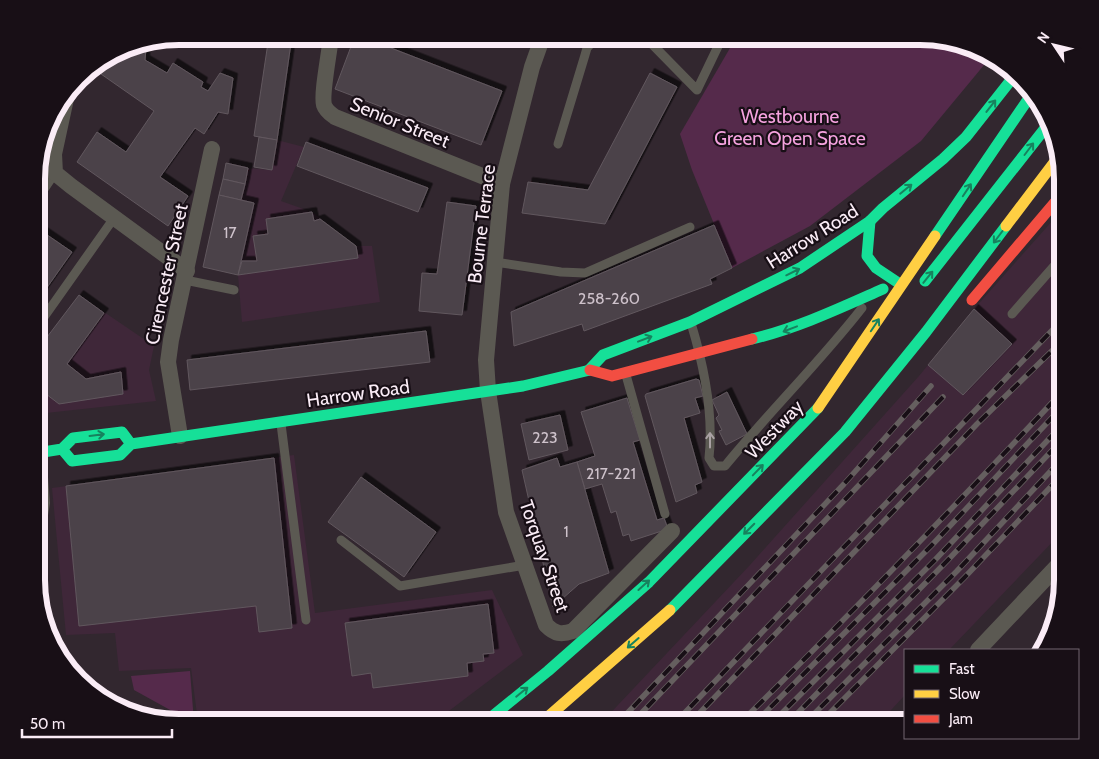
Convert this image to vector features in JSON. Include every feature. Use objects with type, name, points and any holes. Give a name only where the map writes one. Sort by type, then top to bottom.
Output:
[{"type":"main road","name":"Harrow Road","points":[[62,450],[72,461],[83,460],[120,455],[131,444],[488,392],[523,386],[589,370],[612,376],[622,361],[690,322],[800,268],[870,221],[966,137],[1010,80]]},
{"type":"main road","points":[[818,408],[1028,100]]},
{"type":"main road","points":[[920,287],[1044,129]]},
{"type":"main road","points":[[845,432],[926,332],[1053,164]]},
{"type":"main road","points":[[963,311],[1054,203]]},
{"type":"main road","points":[[870,221],[867,256],[876,268],[897,282]]},
{"type":"main road","name":"Harrow Road","points":[[589,370],[603,355],[622,361],[718,350],[777,333],[828,314],[878,291]]},
{"type":"main road","name":"Westway","points":[[495,714],[548,671],[649,582],[818,408],[886,328]]},
{"type":"main road","points":[[551,714],[666,614],[924,352]]},
{"type":"main road","points":[[45,451],[62,450],[72,438],[122,432],[131,444]]},
{"type":"street","name":"Senior Street","points":[[330,45],[324,94],[324,105],[328,112],[502,184]]},
{"type":"street","name":"Bourne Terrace","points":[[488,392],[486,360],[502,184],[532,67],[540,45]]},
{"type":"street","points":[[63,112],[54,154],[55,173],[186,275]]},
{"type":"street","name":"Cirencester Street","points":[[180,436],[168,362],[171,340],[212,149]]},
{"type":"street","name":"Torquay Street","points":[[488,392],[506,512],[546,625],[553,632],[562,635],[573,631],[672,532]]},
{"type":"street","points":[[979,649],[1054,569]]},
{"type":"lane","points":[[558,144],[585,54],[590,45]]},
{"type":"lane","points":[[653,45],[696,90],[718,45]]},
{"type":"lane","points":[[45,188],[55,173]]},
{"type":"lane","points":[[45,317],[114,218]]},
{"type":"lane","points":[[495,262],[561,272],[585,273],[690,227]]},
{"type":"lane","points":[[1012,314],[1054,266]]},
{"type":"lane","points":[[186,275],[234,290]]},
{"type":"lane","points":[[690,322],[700,353],[708,404],[711,442],[709,458],[714,466],[725,466],[878,291]]},
{"type":"lane","points":[[622,361],[665,514]]},
{"type":"lane","points":[[281,422],[306,620]]},
{"type":"lane","points":[[341,540],[400,586],[525,565]]},
{"type":"shaded area","points":[[277,140],[304,147],[281,201],[312,212],[356,246],[372,246],[380,302],[242,322],[238,275],[254,203],[241,200],[248,168],[272,170]]},
{"type":"shaded area","points":[[1054,219],[1054,540],[950,649],[904,649],[904,696],[887,714],[609,714],[750,565],[919,376],[974,309]]},
{"type":"shaded area","points":[[79,295],[154,346],[149,370],[156,401],[45,413],[45,340]]},
{"type":"shaded area","points":[[294,455],[315,613],[492,590],[523,655],[445,714],[197,714],[191,668],[119,671],[115,633],[66,635],[52,488]]},
{"type":"green space","name":"Westbourne Green Open Space","points":[[732,45],[929,45],[963,52],[986,63],[921,141],[810,226],[732,268],[692,170],[680,134]]},
{"type":"green space","points":[[190,671],[193,714],[175,714],[134,690],[131,676]]},
{"type":"building","points":[[268,45],[291,45],[277,140],[254,136]]},
{"type":"building","points":[[352,45],[383,45],[502,91],[481,145],[335,89]]},
{"type":"building","points":[[146,50],[145,60],[167,73],[173,63],[203,82],[201,87],[208,91],[220,73],[233,78],[228,114],[218,112],[204,134],[195,128],[160,177],[188,196],[168,226],[77,162],[97,132],[126,152],[154,111],[101,74],[102,70],[112,63]]},
{"type":"building","points":[[650,73],[677,87],[605,224],[522,213],[528,182],[588,190]]},
{"type":"building","points":[[259,137],[277,140],[272,170],[254,167]]},
{"type":"building","points":[[306,142],[428,188],[418,212],[297,166]]},
{"type":"building","points":[[226,163],[248,168],[245,184],[223,179]]},
{"type":"building","points":[[223,179],[245,184],[241,200],[219,195]]},
{"type":"building","points":[[219,195],[254,203],[238,275],[203,267]]},
{"type":"building","points":[[447,202],[476,206],[462,315],[419,311],[422,273],[437,274]]},
{"type":"building","points":[[312,212],[314,221],[320,219],[356,246],[358,258],[238,275],[242,261],[257,261],[253,236],[268,234],[266,219]]},
{"type":"building","points":[[714,225],[732,268],[710,279],[712,284],[584,331],[582,324],[514,346],[511,312]]},
{"type":"building","points":[[45,233],[72,252],[45,290]]},
{"type":"building","points":[[79,295],[104,313],[67,364],[86,379],[121,372],[123,394],[59,404],[45,393],[45,340]]},
{"type":"building","points":[[974,309],[1012,344],[963,395],[928,365]]},
{"type":"building","points":[[426,331],[430,362],[190,390],[187,360]]},
{"type":"building","points":[[696,379],[699,380],[703,396],[695,398],[700,413],[684,418],[702,482],[695,485],[697,493],[676,502],[645,396],[646,394]]},
{"type":"building","points":[[727,392],[747,434],[726,445],[719,431],[722,430],[716,418],[719,415],[712,400]]},
{"type":"building","points":[[627,398],[640,440],[633,442],[657,520],[664,518],[668,529],[631,541],[629,534],[623,536],[616,511],[611,513],[602,484],[585,489],[577,462],[595,456],[581,412]]},
{"type":"building","points":[[560,415],[568,450],[529,460],[521,424]]},
{"type":"building","points":[[274,458],[292,628],[259,632],[256,606],[79,626],[66,486]]},
{"type":"building","points":[[557,458],[560,467],[577,462],[609,573],[579,584],[553,607],[522,470]]},
{"type":"building","points":[[361,477],[436,532],[404,577],[328,522]]},
{"type":"building","points":[[488,604],[494,653],[483,654],[484,661],[467,663],[468,676],[373,688],[371,673],[352,676],[345,623]]},
{"type":"railway","points":[[684,714],[1054,328]]},
{"type":"railway","points":[[699,714],[977,424],[1054,349]]},
{"type":"railway","points":[[627,714],[844,484],[931,386]]},
{"type":"railway","points":[[641,714],[943,397]]},
{"type":"railway","points":[[749,714],[903,559],[1054,401]]},
{"type":"railway","points":[[764,714],[932,545],[1054,415]]},
{"type":"railway","points":[[781,714],[935,560],[1054,434]]},
{"type":"railway","points":[[797,714],[1054,448]]},
{"type":"railway","points":[[814,714],[957,571],[1054,468]]},
{"type":"railway","points":[[829,714],[964,578],[1054,483]]},
{"type":"traffic: fast","points":[[589,370],[603,355],[690,322],[800,268],[870,221],[966,137],[1011,81]]},
{"type":"traffic: fast","points":[[935,236],[1028,100]]},
{"type":"traffic: fast","points":[[925,281],[1044,129]]},
{"type":"traffic: fast","points":[[870,221],[867,256],[876,268],[897,282]]},
{"type":"traffic: fast","points":[[670,610],[845,432],[926,332],[1006,226]]},
{"type":"traffic: fast","points":[[752,339],[802,323],[883,289]]},
{"type":"traffic: fast","points":[[62,449],[72,461],[120,455],[131,444],[523,386],[590,370]]},
{"type":"traffic: fast","points":[[495,714],[548,671],[649,582],[818,408]]},
{"type":"traffic: fast","points":[[45,452],[62,449],[73,438],[122,432],[131,444]]},
{"type":"traffic: slow","points":[[1006,226],[1053,164]]},
{"type":"traffic: slow","points":[[818,408],[935,236]]},
{"type":"traffic: slow","points":[[551,714],[670,610]]},
{"type":"traffic: jam","points":[[972,300],[1054,203]]},
{"type":"traffic: jam","points":[[590,370],[612,376],[752,339]]}]
